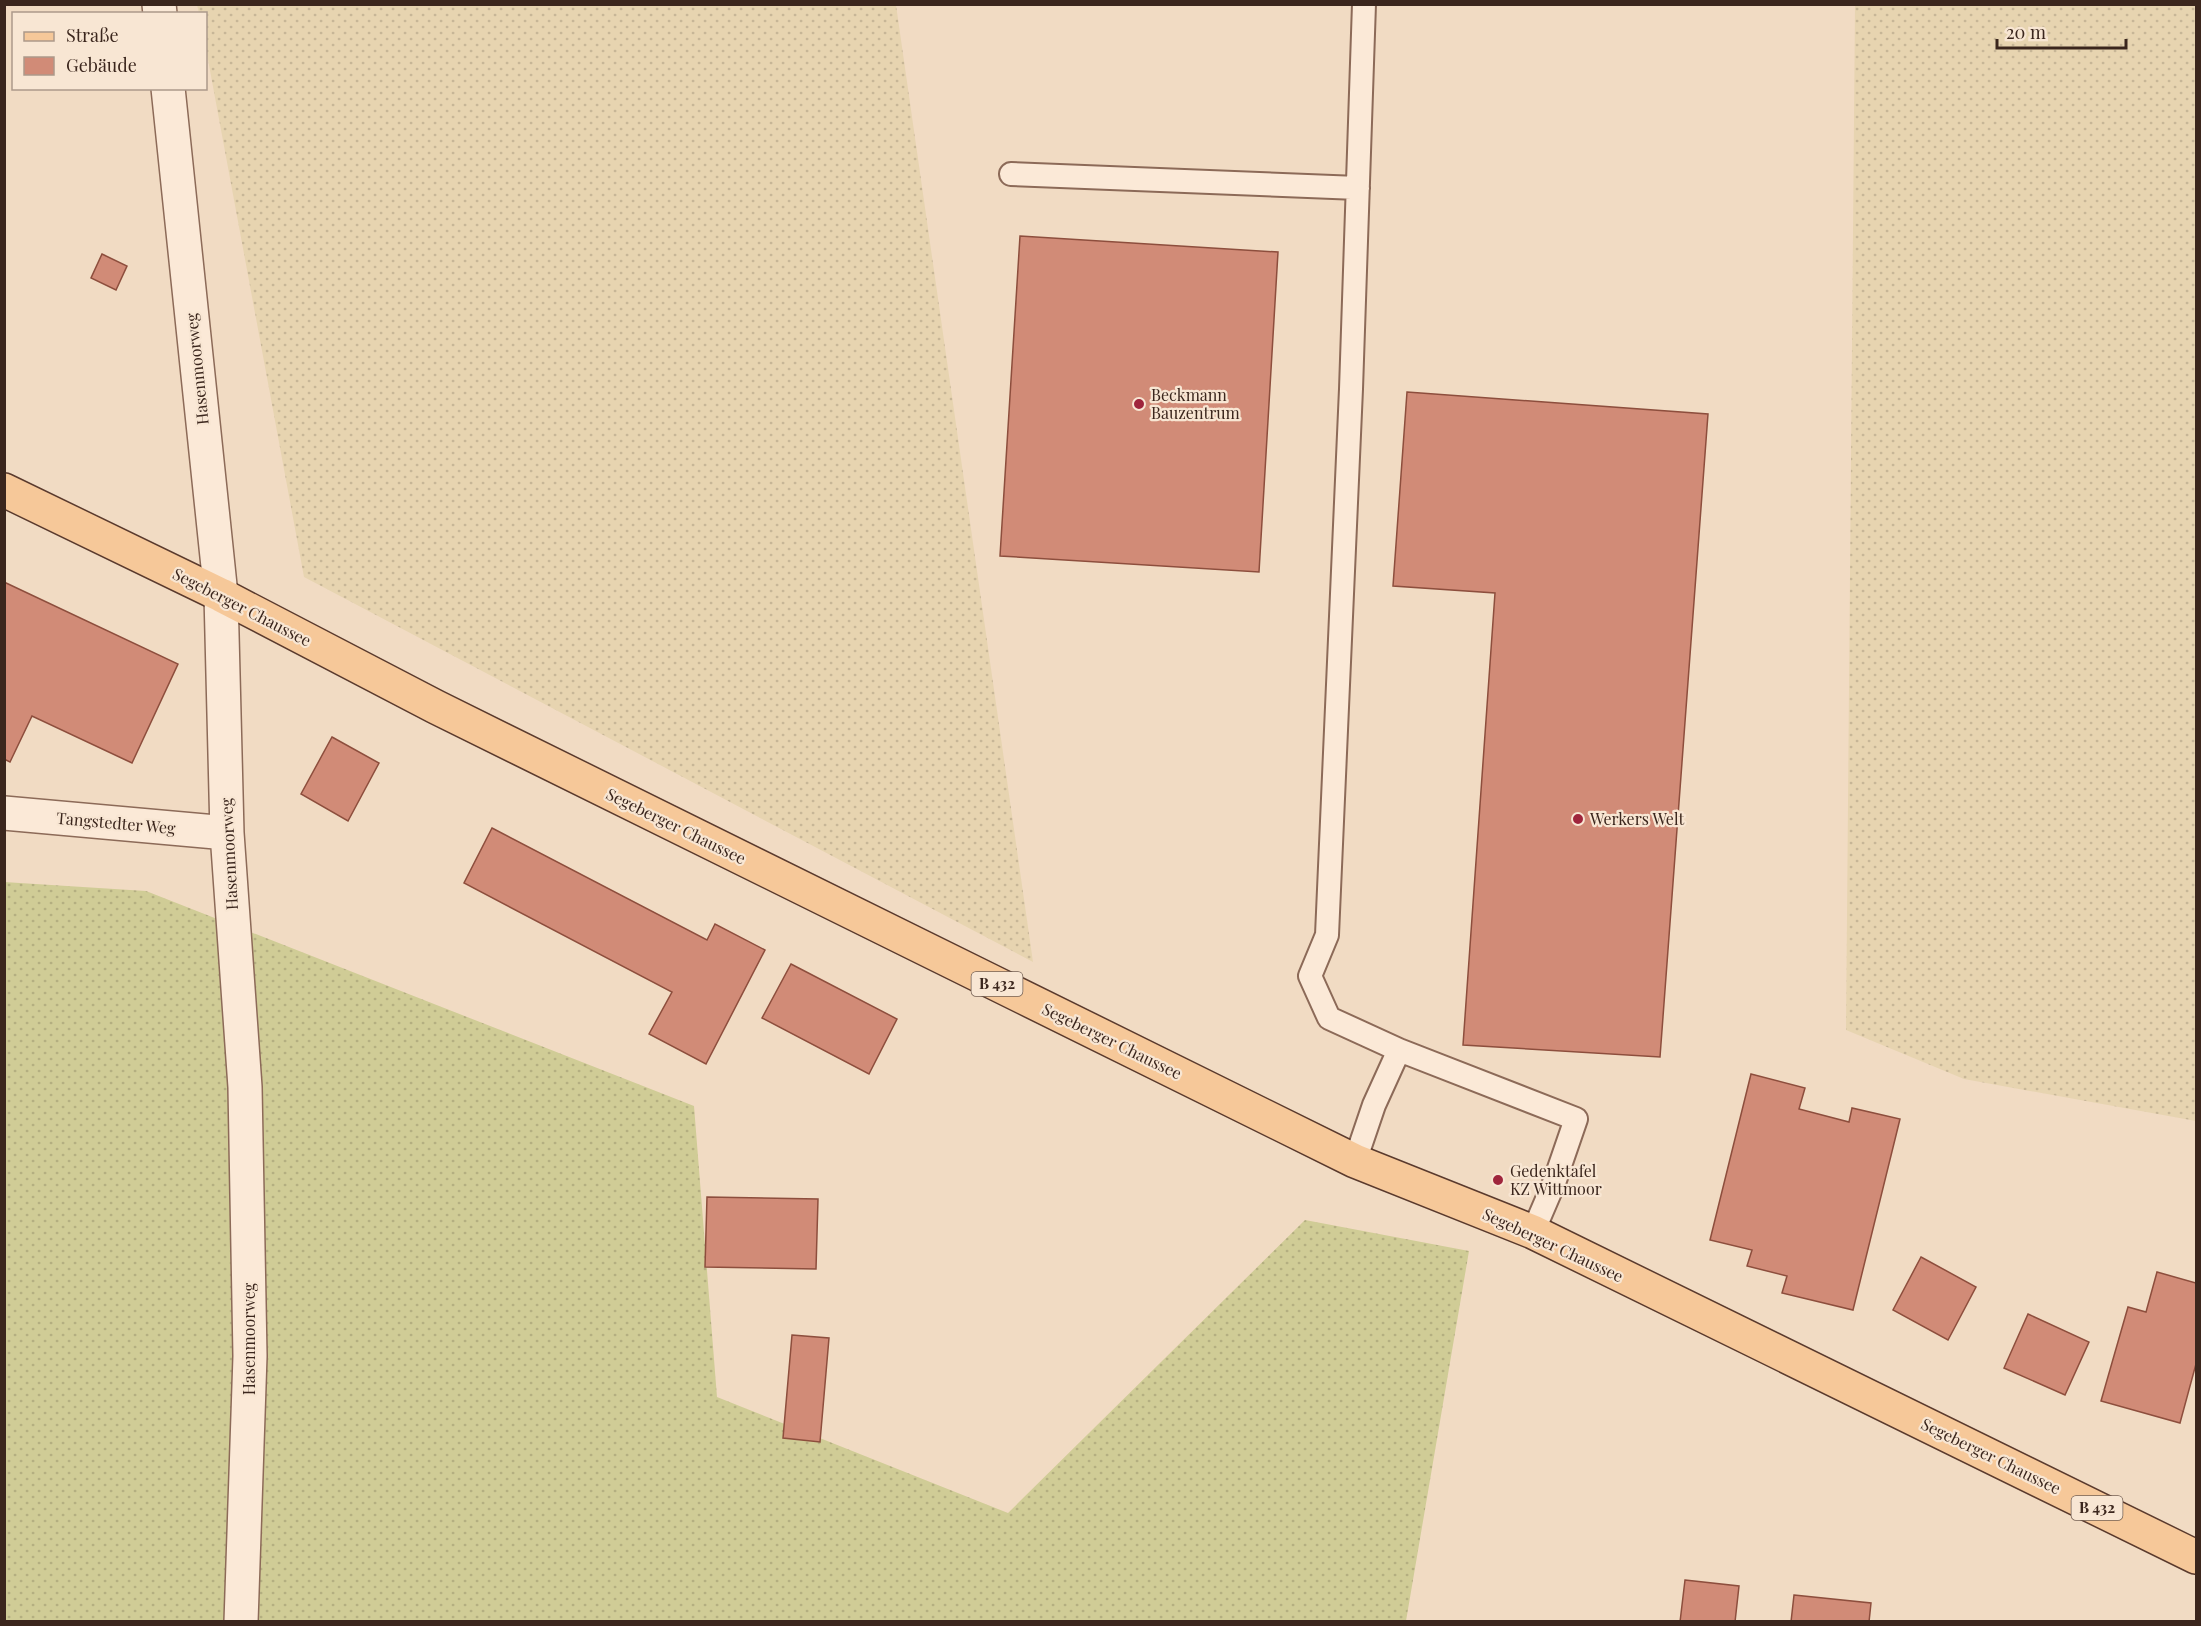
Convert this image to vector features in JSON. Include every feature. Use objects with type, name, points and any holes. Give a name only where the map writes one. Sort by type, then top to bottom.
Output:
[{"type":"main road","name":"Segeberger Chaussee","points":[[4,490],[221,595],[436,707],[1355,1161],[1533,1232],[2196,1557]]},
{"type":"street","name":"Hasenmoorweg","points":[[168,90],[221,595],[227,833],[245,1086],[250,1344],[241,1622]]},
{"type":"street","name":"Tangstedter Weg","points":[[4,813],[227,833]]},
{"type":"lane","points":[[1364,4],[1351,389],[1327,935],[1310,976],[1329,1018],[1399,1050],[1576,1119],[1554,1183],[1533,1232]]},
{"type":"lane","points":[[1011,174],[1358,188]]},
{"type":"lane","points":[[1355,1161],[1374,1105],[1399,1050]]},
{"type":"shaded area","points":[[197,5],[896,5],[1033,962],[304,577],[207,54],[207,12],[199,12]]},
{"type":"shaded area","points":[[1855,5],[2196,5],[2196,1121],[1964,1079],[1846,1030]]},
{"type":"shaded area","points":[[4,882],[146,891],[694,1106],[717,1397],[1008,1513],[1305,1220],[1469,1251],[1406,1621],[5,1621]]},
{"type":"building","name":"Beckmann Bauzentrum","points":[[1020,236],[1278,252],[1259,572],[1000,556]]},
{"type":"building","points":[[102,254],[127,266],[116,290],[91,278]]},
{"type":"building","name":"Werkers Welt","points":[[1407,392],[1708,414],[1660,1057],[1463,1045],[1495,593],[1393,586]]},
{"type":"building","points":[[4,582],[178,664],[132,763],[32,716],[10,762],[4,759]]},
{"type":"building","points":[[332,737],[379,763],[348,821],[301,794]]},
{"type":"building","points":[[492,828],[707,940],[715,924],[765,950],[706,1064],[649,1034],[672,992],[464,883]]},
{"type":"building","points":[[791,964],[897,1019],[869,1074],[762,1018]]},
{"type":"building","points":[[1751,1074],[1805,1088],[1799,1109],[1849,1122],[1852,1108],[1900,1119],[1853,1310],[1782,1293],[1787,1276],[1747,1266],[1752,1250],[1710,1240]]},
{"type":"building","points":[[707,1197],[818,1199],[816,1269],[705,1267]]},
{"type":"building","points":[[1921,1257],[1976,1287],[1948,1340],[1893,1310]]},
{"type":"building","points":[[2157,1272],[2196,1283],[2196,1364],[2180,1423],[2101,1401],[2128,1307],[2146,1312]]},
{"type":"building","points":[[2028,1314],[2089,1342],[2065,1395],[2004,1368]]},
{"type":"building","points":[[792,1335],[829,1338],[820,1442],[783,1438]]},
{"type":"building","points":[[1685,1580],[1739,1586],[1735,1622],[1680,1622]]},
{"type":"building","points":[[1794,1595],[1871,1603],[1869,1622],[1791,1622]]},
{"type":"place","name":"Beckmann Bauzentrum","points":[[1139,404]]},
{"type":"place","name":"Werkers Welt","points":[[1578,819]]},
{"type":"place","name":"Gedenktafel KZ Wittmoor","points":[[1498,1180]]}]
